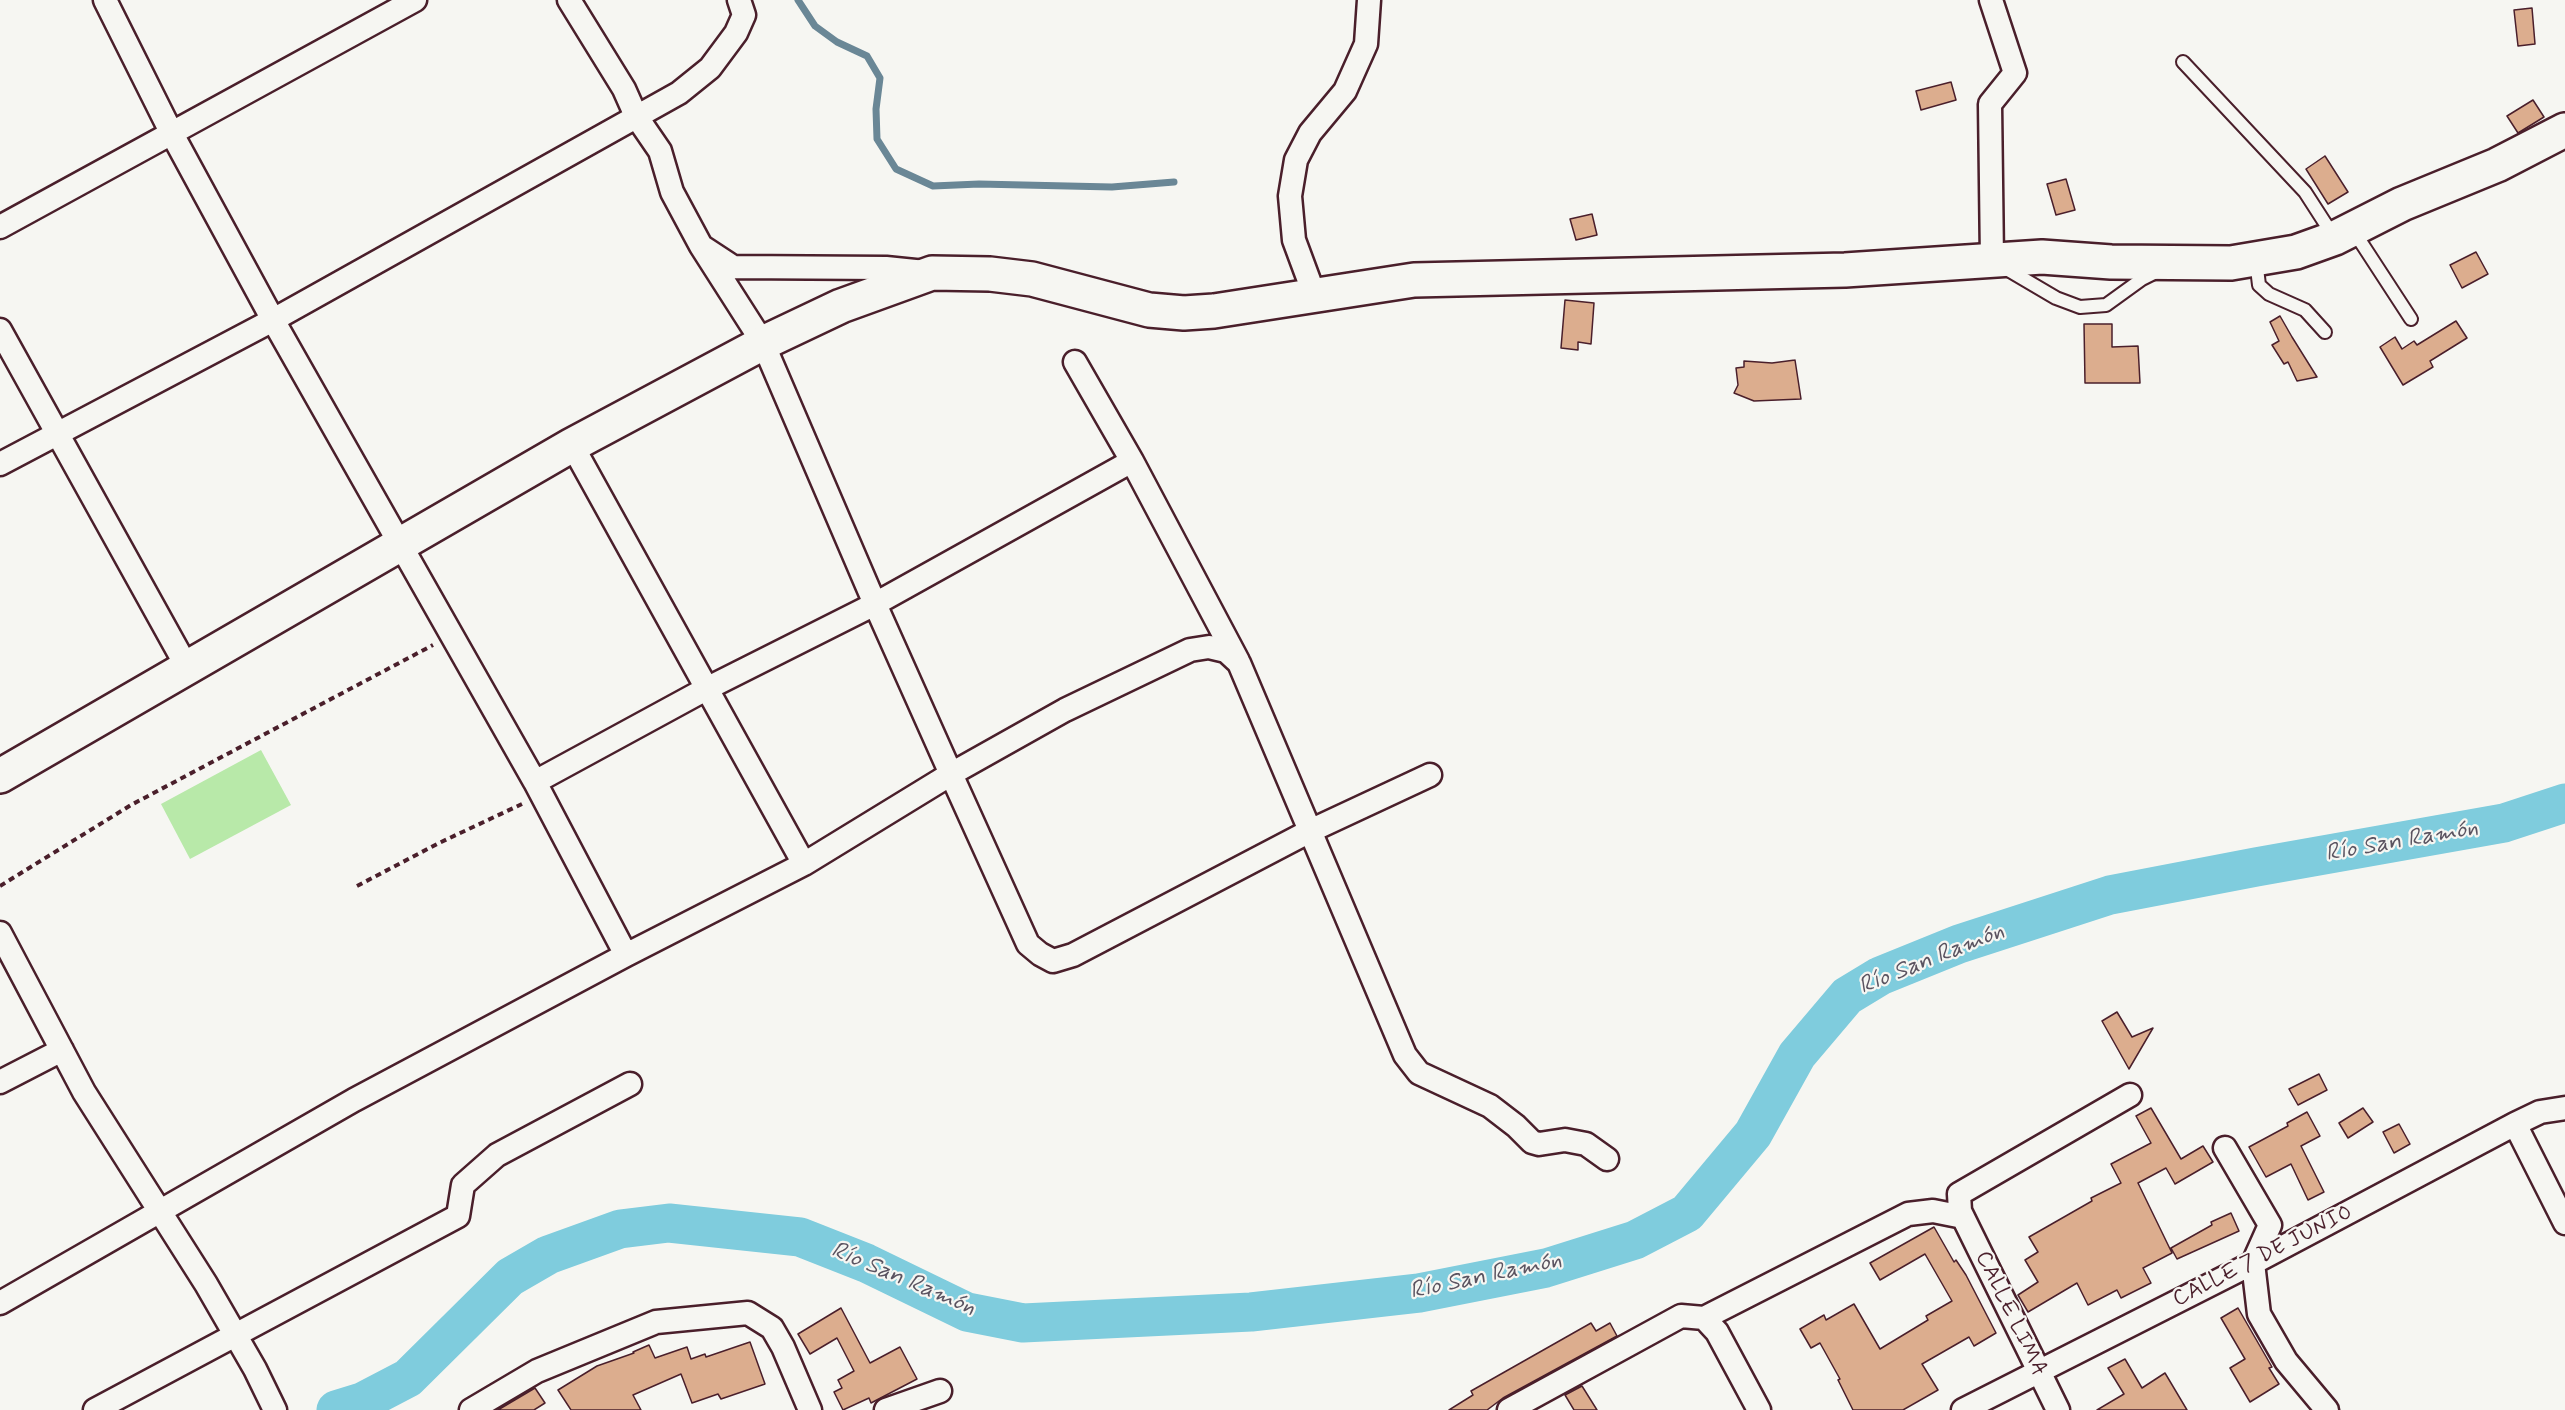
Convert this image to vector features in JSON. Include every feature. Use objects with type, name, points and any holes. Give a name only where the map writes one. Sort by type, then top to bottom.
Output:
[{"type":"main road","points":[[0,776],[572,445],[763,343],[841,306],[932,273],[990,274],[1032,279],[1149,309],[1184,313],[1214,311],[1414,280],[1845,270],[2042,257],[2111,262],[2231,263],[2296,252],[2344,234],[2402,204],[2497,165],[2565,130]]},
{"type":"street","points":[[105,0],[171,132],[273,320],[539,788],[626,955]]},
{"type":"street","points":[[0,227],[171,132],[376,9],[414,0]]},
{"type":"street","points":[[569,0],[624,89],[636,116],[660,151],[672,192],[701,246],[763,343],[875,604],[1028,944],[1053,961],[1073,955],[1310,831],[1430,776]]},
{"type":"street","points":[[0,464],[273,320],[679,93],[710,68],[736,33],[744,15],[739,0]]},
{"type":"street","points":[[1314,294],[1294,240],[1290,196],[1296,160],[1310,133],[1345,91],[1366,45],[1369,0]]},
{"type":"street","points":[[1991,0],[2015,73],[1990,104],[1992,260]]},
{"type":"street","points":[[701,246],[733,267],[886,268],[932,273]]},
{"type":"street","points":[[0,330],[188,669]]},
{"type":"street","points":[[1075,362],[1132,461],[1239,663],[1405,1055],[1419,1073],[1490,1106],[1532,1142],[1539,1144],[1566,1140],[1586,1144],[1607,1159]]},
{"type":"street","points":[[572,445],[804,864]]},
{"type":"street","points":[[539,788],[706,689],[875,604],[1132,461]]},
{"type":"street","points":[[0,1303],[354,1100],[626,955],[804,864],[951,774],[1065,710],[1190,650],[1209,647],[1226,651],[1239,663]]},
{"type":"street","points":[[0,933],[84,1092],[161,1210],[235,1334],[274,1410]]},
{"type":"street","points":[[0,1082],[62,1050]]},
{"type":"street","points":[[95,1410],[458,1216],[462,1185],[497,1155],[630,1084]]},
{"type":"street","points":[[1963,1217],[1958,1203],[1959,1194],[1966,1188],[2130,1095]]},
{"type":"street","name":"CALLE 7 DE JUNIO","points":[[1963,1410],[2253,1263],[2516,1124],[2540,1112],[2565,1108]]},
{"type":"street","points":[[2516,1124],[2565,1223]]},
{"type":"street","points":[[2225,1148],[2270,1225],[2253,1263],[2259,1314],[2286,1361],[2327,1410]]},
{"type":"street","points":[[1509,1410],[1681,1316],[1704,1318],[1908,1214],[1933,1210],[1963,1217]]},
{"type":"street","name":"CALLE LIMA","points":[[1963,1217],[2058,1410]]},
{"type":"street","points":[[471,1410],[537,1371],[656,1322],[748,1313],[772,1328],[783,1347],[810,1410]]},
{"type":"street","points":[[1704,1318],[1718,1332],[1759,1410]]},
{"type":"street","points":[[886,1410],[940,1391]]},
{"type":"lane","points":[[2183,62],[2344,234],[2411,320]]},
{"type":"lane","points":[[2256,259],[2259,285],[2269,294],[2305,310],[2325,332]]},
{"type":"lane","points":[[1992,260],[2056,298],[2080,307],[2106,305],[2142,279],[2176,262]]},
{"type":"path","points":[[0,886],[131,805],[452,635]]},
{"type":"path","points":[[357,886],[539,788]]},
{"type":"green space","points":[[261,750],[291,805],[190,859],[161,804]]},
{"type":"building","points":[[2532,8],[2535,44],[2518,46],[2514,10]]},
{"type":"building","points":[[1951,82],[1956,100],[1921,110],[1916,91]]},
{"type":"building","points":[[2533,100],[2544,117],[2518,133],[2507,116]]},
{"type":"building","points":[[2325,156],[2348,192],[2328,204],[2306,169]]},
{"type":"building","points":[[2066,179],[2075,210],[2056,215],[2047,184]]},
{"type":"building","points":[[1592,214],[1597,235],[1576,240],[1570,219]]},
{"type":"building","points":[[2476,252],[2488,274],[2462,288],[2450,265]]},
{"type":"building","points":[[1565,300],[1594,303],[1591,344],[1578,342],[1578,350],[1561,348]]},
{"type":"building","points":[[2280,316],[2317,377],[2297,381],[2288,362],[2284,364],[2272,345],[2279,341],[2270,322]]},
{"type":"building","points":[[2456,321],[2467,338],[2430,361],[2433,367],[2403,385],[2380,347],[2395,337],[2402,349],[2414,341],[2417,345]]},
{"type":"building","points":[[2084,324],[2112,324],[2112,347],[2138,346],[2140,383],[2085,383]]},
{"type":"building","points":[[1795,360],[1801,399],[1754,401],[1734,393],[1738,385],[1736,368],[1744,367],[1744,361],[1772,363]]},
{"type":"building","points":[[2117,1012],[2132,1037],[2153,1028],[2129,1069],[2102,1021]]},
{"type":"building","points":[[2319,1074],[2327,1090],[2298,1105],[2289,1089]]},
{"type":"building","points":[[2151,1108],[2181,1159],[2203,1146],[2213,1162],[2175,1184],[2166,1168],[2138,1183],[2172,1253],[2143,1268],[2151,1283],[2121,1298],[2117,1290],[2088,1305],[2077,1283],[2028,1312],[2018,1295],[2038,1282],[2025,1260],[2038,1252],[2029,1237],[2092,1201],[2091,1198],[2121,1183],[2111,1164],[2151,1143],[2136,1116]]},
{"type":"building","points":[[2363,1108],[2373,1122],[2348,1138],[2339,1123]]},
{"type":"building","points":[[2307,1112],[2320,1136],[2301,1146],[2324,1192],[2308,1200],[2291,1164],[2266,1177],[2249,1147],[2288,1126],[2287,1123]]},
{"type":"building","points":[[2399,1124],[2410,1144],[2394,1153],[2383,1132]]},
{"type":"building","points":[[2231,1213],[2239,1231],[2177,1259],[2171,1248],[2212,1225],[2211,1222]]},
{"type":"building","points":[[1934,1227],[1954,1262],[1956,1260],[1966,1275],[1996,1333],[1974,1346],[1969,1337],[1922,1364],[1938,1390],[1903,1410],[1853,1410],[1838,1380],[1840,1379],[1820,1343],[1811,1348],[1800,1329],[1824,1315],[1826,1320],[1854,1304],[1880,1349],[1928,1320],[1926,1316],[1952,1301],[1925,1254],[1880,1280],[1870,1263]]},
{"type":"building","points":[[841,1308],[870,1363],[900,1347],[917,1379],[871,1403],[869,1398],[843,1410],[834,1392],[842,1388],[838,1380],[854,1371],[837,1338],[810,1354],[798,1334]]},
{"type":"building","points":[[2238,1308],[2272,1367],[2269,1368],[2279,1384],[2250,1402],[2230,1368],[2245,1359],[2221,1318]]},
{"type":"building","points":[[1591,1323],[1596,1331],[1610,1323],[1617,1336],[1503,1398],[1487,1410],[1449,1410],[1473,1395],[1471,1391]]},
{"type":"building","points":[[750,1342],[765,1384],[721,1399],[718,1394],[692,1403],[681,1374],[633,1395],[641,1410],[571,1410],[558,1390],[597,1366],[634,1353],[649,1345],[655,1358],[687,1347],[691,1359],[705,1354],[706,1357]]},
{"type":"building","points":[[2125,1359],[2142,1388],[2165,1373],[2187,1410],[2097,1410],[2124,1394],[2108,1368]]},
{"type":"building","points":[[1582,1386],[1597,1410],[1574,1410],[1565,1395]]},
{"type":"building","points":[[535,1388],[545,1403],[534,1410],[498,1410]]},
{"type":"waterway","points":[[798,0],[815,26],[837,42],[867,56],[880,78],[876,109],[877,139],[896,169],[933,186],[979,184],[1112,187],[1174,182]]},
{"type":"waterway","name":"Río San Ramón","points":[[336,1410],[362,1402],[408,1378],[510,1277],[548,1255],[620,1229],[669,1223],[800,1237],[866,1263],[967,1312],[1023,1323],[1251,1312],[1419,1293],[1546,1268],[1635,1240],[1687,1213],[1753,1134],[1797,1055],[1847,996],[1880,976],[1959,944],[2110,895],[2504,823],[2565,803]]}]
